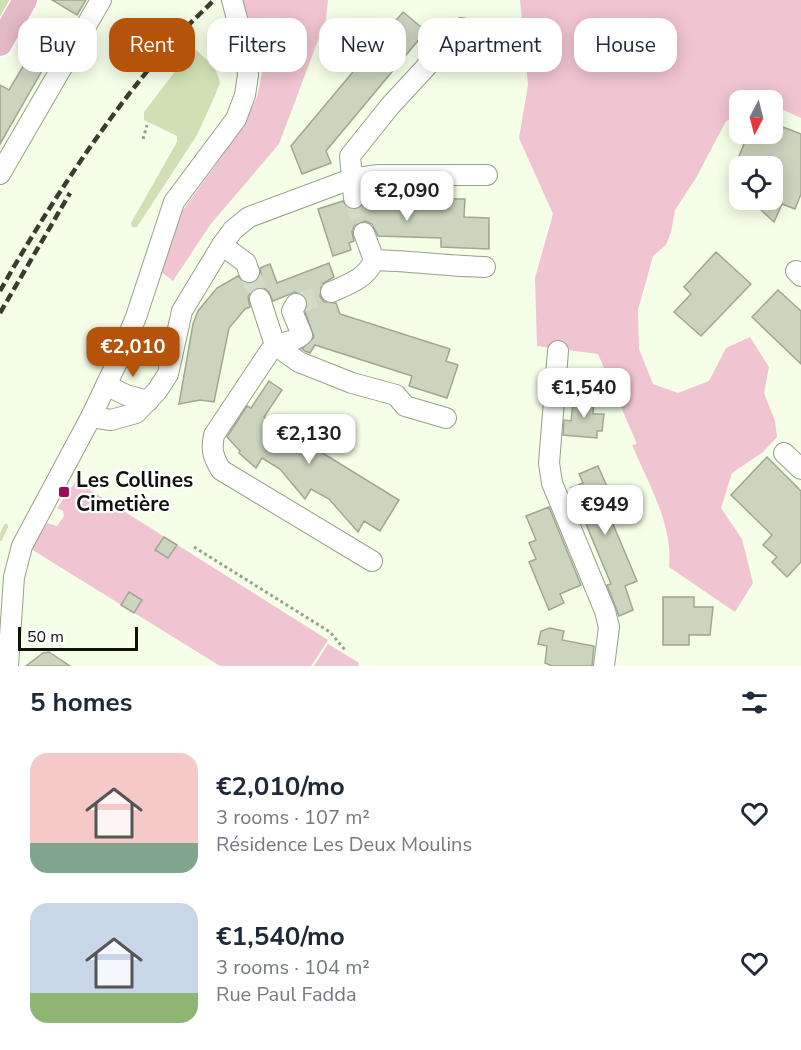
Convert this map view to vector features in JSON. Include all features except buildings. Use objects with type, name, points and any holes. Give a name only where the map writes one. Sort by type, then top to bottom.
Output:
[{"type":"main road","points":[[0,44],[25,0]]},
{"type":"street","points":[[0,174],[101,0]]},
{"type":"street","points":[[8,666],[14,577],[22,546],[106,385],[136,317],[174,202],[236,119],[245,95],[248,75],[246,52],[232,0]]},
{"type":"street","points":[[353,189],[350,156],[390,106],[421,72]]},
{"type":"street","points":[[91,417],[111,420],[136,413],[148,401],[168,374],[182,311],[222,245],[233,230],[249,217],[353,189],[378,175],[487,175]]},
{"type":"street","points":[[331,292],[359,280],[370,270],[374,260],[364,233]]},
{"type":"street","points":[[222,245],[246,263],[249,272]]},
{"type":"street","points":[[374,260],[424,262],[437,266],[485,267]]},
{"type":"street","points":[[260,299],[275,345],[299,362],[352,383],[396,395],[405,406],[446,418]]},
{"type":"street","points":[[296,304],[292,310],[302,335],[298,339],[275,345],[214,435],[211,447],[213,458],[221,470],[372,561]]},
{"type":"street","points":[[558,351],[549,463],[552,483],[605,611],[609,627],[604,666]]},
{"type":"street","points":[[106,385],[126,395],[148,401]]},
{"type":"street","points":[[783,453],[801,470]]},
{"type":"path","points":[[143,139],[147,125]]},
{"type":"path","points":[[194,547],[330,632],[345,650]]},
{"type":"shaded area","points":[[243,0],[328,0],[326,18],[319,18],[319,38],[307,70],[307,18],[248,18]]},
{"type":"shaded area","points":[[520,0],[801,0],[801,118],[783,110],[783,90],[729,90],[729,120],[726,121],[696,178],[675,210],[666,245],[653,256],[638,310],[639,349],[653,384],[678,393],[709,381],[726,348],[750,337],[769,367],[764,393],[775,421],[777,437],[763,452],[732,473],[721,508],[742,539],[753,583],[735,612],[669,567],[664,520],[632,445],[637,444],[598,354],[537,346],[535,278],[553,214],[519,138],[528,85],[527,72],[562,72],[562,18],[522,18]]},
{"type":"shaded area","points":[[195,50],[207,60],[207,72],[216,72],[220,82],[217,91],[197,135],[137,227],[132,227],[131,223],[177,142],[177,136],[144,120],[144,112],[175,72],[195,72]]},
{"type":"shaded area","points":[[306,72],[279,144],[210,225],[173,281],[160,271],[178,217],[243,127],[257,97],[262,73]]},
{"type":"shaded area","points":[[76,481],[328,640],[311,666],[220,666],[31,549],[47,523],[57,526],[64,516],[63,511],[57,508]]},
{"type":"shaded area","points":[[328,644],[359,663],[358,666],[314,666]]},
{"type":"waterway","points":[[0,5],[3,0]]},
{"type":"waterway","points":[[0,539],[6,526]]},
{"type":"tunnel","points":[[354,198],[364,233]]},
{"type":"tunnel","points":[[249,272],[260,299]]},
{"type":"tunnel","points":[[296,304],[331,292]]},
{"type":"railway","points":[[0,291],[58,195],[102,131],[148,70],[214,0]]},
{"type":"railway","points":[[0,313],[70,193]]},
{"type":"place","name":"Les Collines Cimetière","points":[[64,492]]}]
